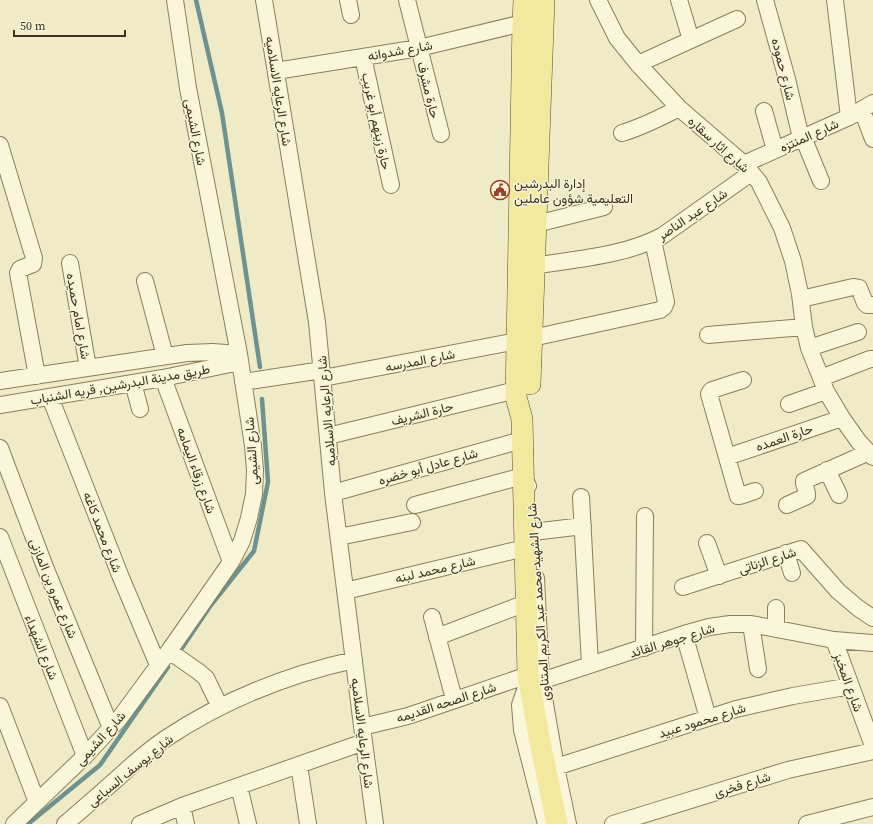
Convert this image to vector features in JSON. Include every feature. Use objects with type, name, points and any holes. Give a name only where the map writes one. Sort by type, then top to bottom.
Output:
[{"type":"main road","points":[[522,419],[526,413],[530,400],[524,339],[524,0]]},
{"type":"main road","points":[[544,0],[534,266],[516,390],[522,419],[523,476],[529,540],[526,603],[533,678],[541,747],[557,824]]},
{"type":"street","name":"شارع الشيمى","points":[[14,824],[85,756],[111,728],[169,651],[231,562],[242,540],[249,518],[254,494],[255,470],[253,446],[244,382],[188,88],[175,0]]},
{"type":"street","name":"شارع الرعايه الاسلاميه","points":[[264,0],[318,322],[333,493],[375,824]]},
{"type":"street","name":"حارة مشرف","points":[[407,0],[440,134]]},
{"type":"street","name":"شارع اثار سقاره","points":[[598,0],[617,38],[638,64],[679,108],[748,169],[762,187],[782,228],[793,260],[801,299],[808,348],[824,385],[842,418],[859,442],[871,455]]},
{"type":"street","points":[[679,0],[691,40]]},
{"type":"street","name":"شارع حموده","points":[[765,0],[802,138],[821,181]]},
{"type":"street","points":[[836,0],[861,110],[873,139]]},
{"type":"street","points":[[638,64],[737,19]]},
{"type":"street","name":"شارع شدوانه","points":[[276,71],[418,48],[523,23]]},
{"type":"street","name":"حارة زينهم أبو غريب","points":[[363,57],[391,184]]},
{"type":"street","points":[[622,133],[642,127],[679,108]]},
{"type":"street","name":"شارع المنتزه","points":[[748,169],[775,150],[861,110]]},
{"type":"street","points":[[764,111],[775,150]]},
{"type":"street","points":[[0,145],[34,258],[33,264],[20,269],[18,273],[37,376]]},
{"type":"street","name":"شارع عبد الناصر","points":[[534,266],[635,248],[654,240],[662,236],[748,169]]},
{"type":"street","points":[[536,224],[604,207]]},
{"type":"street","name":"شارع المدرسه","points":[[244,382],[323,374],[524,339],[660,310],[664,307],[666,302],[654,240]]},
{"type":"street","name":"شارع امام حميده","points":[[70,263],[88,368]]},
{"type":"street","points":[[145,281],[165,356]]},
{"type":"street","points":[[801,299],[853,287],[859,288],[864,303],[867,305],[873,305]]},
{"type":"street","points":[[708,335],[804,327]]},
{"type":"street","points":[[808,348],[858,332]]},
{"type":"street","name":"طريق مدينة البدرشين, قريه الشنباب","points":[[0,381],[200,352],[240,358]]},
{"type":"street","name":"طريق مدينة البدرشين, قريه الشنباب","points":[[0,405],[163,378],[240,358]]},
{"type":"street","points":[[789,404],[870,359],[873,359]]},
{"type":"street","name":"شارع زرقاء اليمامه","points":[[163,378],[231,562]]},
{"type":"street","points":[[742,380],[712,390],[709,393],[738,496],[754,491]]},
{"type":"street","points":[[133,383],[140,409]]},
{"type":"street","name":"حارة الشريف","points":[[328,436],[516,390]]},
{"type":"street","name":"شارع محمد كاغه","points":[[50,397],[120,575],[158,665]]},
{"type":"street","name":"حارة العمده","points":[[727,457],[842,418]]},
{"type":"street","name":"شارع عادل أبو خضره","points":[[333,493],[522,440]]},
{"type":"street","name":"شارع عمرو بن المازنى","points":[[0,448],[45,567],[111,728]]},
{"type":"street","points":[[787,505],[807,496],[808,493],[804,485],[804,481],[827,470],[871,455]]},
{"type":"street","points":[[827,470],[839,495]]},
{"type":"street","points":[[415,505],[523,476]]},
{"type":"street","points":[[581,497],[590,666]]},
{"type":"street","points":[[644,648],[645,516]]},
{"type":"street","points":[[339,538],[412,522]]},
{"type":"street","name":"شارع محمد لبنه","points":[[345,591],[583,526]]},
{"type":"street","name":"شارع الشهداء","points":[[0,537],[85,756]]},
{"type":"street","name":"شارع الشهيد محمد عبد الكريم المتناوى","points":[[529,540],[533,678],[556,767],[568,824]]},
{"type":"street","points":[[706,543],[719,576]]},
{"type":"street","name":"شارع الزناتى","points":[[683,587],[799,549],[803,550],[838,591],[858,608],[873,618]]},
{"type":"street","points":[[786,554],[792,573]]},
{"type":"street","points":[[437,637],[526,603]]},
{"type":"street","points":[[776,608],[776,629]]},
{"type":"street","points":[[432,617],[454,699]]},
{"type":"street","name":"شارع جوهر القائد","points":[[533,678],[590,666],[684,634],[709,627],[730,624],[751,624],[834,640],[873,643]]},
{"type":"street","points":[[751,624],[758,669]]},
{"type":"street","points":[[854,641],[873,628]]},
{"type":"street","points":[[684,634],[708,718]]},
{"type":"street","name":"شارع المخبز","points":[[834,640],[873,746]]},
{"type":"street","points":[[169,651],[206,678],[220,707]]},
{"type":"street","name":"شارع يوسف السباعى","points":[[65,824],[138,760],[164,740],[220,707],[285,679],[318,668],[354,660]]},
{"type":"street","name":"شارع الشهيد محمد عبد الكريم المتناوى","points":[[533,678],[520,704],[522,725],[546,824]]},
{"type":"street","name":"شارع الصحه القديمه","points":[[363,734],[454,699],[533,678]]},
{"type":"street","name":"شارع محمود عبيد","points":[[556,767],[708,718],[764,702],[851,686]]},
{"type":"street","points":[[0,706],[37,802]]},
{"type":"street","points":[[140,824],[182,806],[299,765],[363,734]]},
{"type":"street","name":"شارع فخرى","points":[[613,824],[788,770],[873,751]]},
{"type":"street","points":[[299,765],[308,824]]},
{"type":"street","points":[[239,786],[248,824]]},
{"type":"street","points":[[182,806],[186,824]]},
{"type":"street","points":[[807,824],[873,806]]},
{"type":"waterway","points":[[196,0],[222,113],[260,367]]},
{"type":"waterway","points":[[182,648],[211,605],[254,551],[268,482],[262,399]]},
{"type":"waterway","points":[[28,824],[100,765],[168,667]]},
{"type":"place","name":"إدارة البدرشين التعليمية شؤون عاملين","points":[[500,190]]}]
